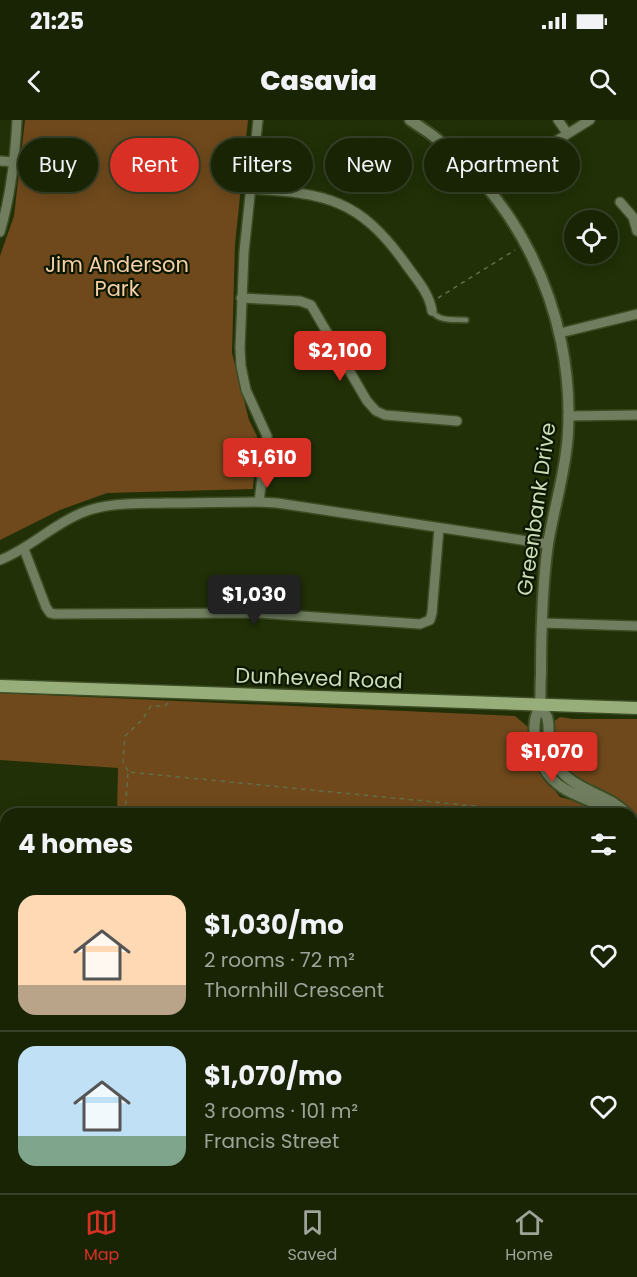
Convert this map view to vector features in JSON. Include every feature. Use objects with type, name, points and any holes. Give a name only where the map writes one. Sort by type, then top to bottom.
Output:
[{"type":"main road","name":"Dunheved Road","points":[[0,686],[637,708]]},
{"type":"street","points":[[0,232],[15,162],[16,120]]},
{"type":"street","points":[[256,138],[258,120]]},
{"type":"street","name":"Greenbank Drive","points":[[410,120],[434,138]]},
{"type":"street","points":[[558,120],[567,133]]},
{"type":"street","points":[[559,138],[590,120]]},
{"type":"street","points":[[0,161],[15,162]]},
{"type":"street","points":[[250,192],[241,298],[240,356],[246,390],[265,429],[268,441],[259,501]]},
{"type":"street","points":[[287,192],[311,194],[336,202],[360,215],[388,239],[425,291],[431,307]]},
{"type":"street","name":"Greenbank Drive","points":[[491,192],[513,223],[548,291],[560,333],[567,381],[568,416],[563,470],[548,544],[542,623],[540,705]]},
{"type":"street","points":[[620,202],[635,216],[637,231]]},
{"type":"street","points":[[241,298],[300,301],[311,305],[367,401],[376,411],[385,415],[457,422]]},
{"type":"street","points":[[560,333],[637,314]]},
{"type":"street","points":[[568,416],[637,415]]},
{"type":"street","points":[[0,560],[24,549],[70,518],[103,506],[127,504],[259,501],[548,544]]},
{"type":"street","points":[[24,549],[46,607],[50,613],[55,614],[256,613],[420,624],[430,620],[432,613],[439,528]]},
{"type":"street","points":[[542,623],[637,626]]},
{"type":"street","points":[[540,705],[535,722],[537,750],[547,774],[566,791],[604,808]]},
{"type":"street","points":[[540,705],[548,719],[549,750],[564,774],[579,787],[613,802],[620,808]]},
{"type":"lane","points":[[431,307],[435,316],[443,319],[466,320]]},
{"type":"path","points":[[431,307],[516,249]]},
{"type":"path","points":[[125,808],[128,772],[123,762],[125,736],[142,720],[151,706],[165,706],[179,693]]},
{"type":"path","points":[[128,772],[496,808]]},
{"type":"green space","name":"Jim Anderson Park","points":[[25,120],[248,120],[246,138],[211,138],[211,192],[240,192],[235,244],[232,353],[249,420],[257,436],[253,489],[107,493],[60,510],[0,540],[0,256],[14,216],[18,181],[18,192],[98,192],[98,138],[23,138]]},
{"type":"green space","points":[[0,693],[515,716],[528,727],[539,771],[560,797],[595,808],[117,808],[118,768],[0,760]]},
{"type":"green space","points":[[560,717],[637,719],[637,808],[627,808],[571,777],[556,757],[552,746],[553,722]]}]
